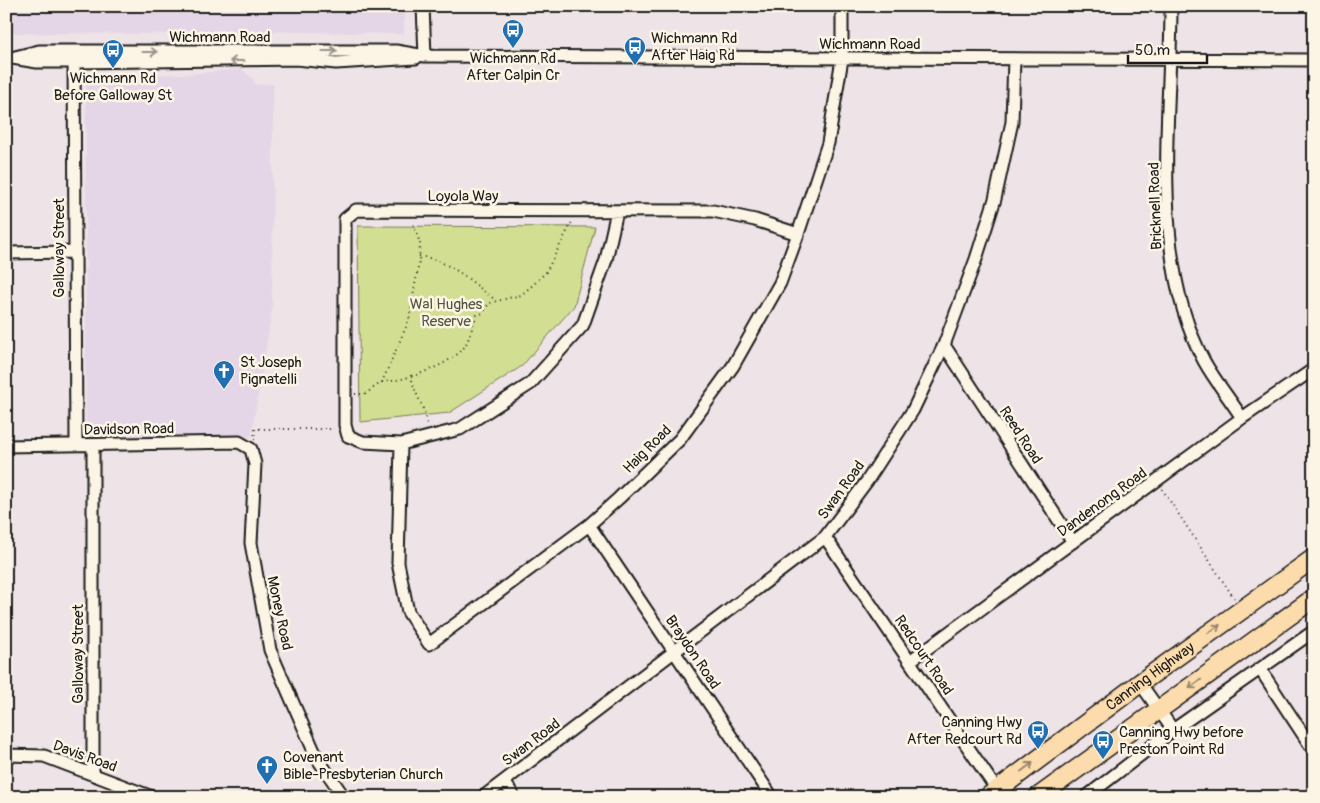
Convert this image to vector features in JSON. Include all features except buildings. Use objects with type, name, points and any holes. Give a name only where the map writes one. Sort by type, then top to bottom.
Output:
[{"type":"highway","name":"Canning Highway","points":[[993,793],[1140,683],[1314,558]]},
{"type":"highway","points":[[1038,797],[1314,598]]},
{"type":"street","points":[[424,6],[426,56]]},
{"type":"street","name":"Haig Road","points":[[401,444],[398,563],[408,612],[429,644],[590,525],[680,439],[733,366],[780,283],[828,143],[842,59],[842,6]]},
{"type":"street","name":"Bricknell Road","points":[[1172,6],[1168,234],[1176,282],[1204,361],[1242,418]]},
{"type":"street","name":"Wichmann Road","points":[[11,57],[39,51],[74,57],[396,52],[426,56],[1314,60]]},
{"type":"street","name":"Galloway Street","points":[[74,57],[76,445]]},
{"type":"street","name":"Swan Road","points":[[483,797],[825,537],[867,481],[913,410],[944,345],[976,259],[995,199],[1012,122],[1014,59]]},
{"type":"street","name":"Loyola Way","points":[[347,432],[345,394],[345,219],[356,210],[713,211],[755,220],[798,234]]},
{"type":"street","points":[[347,432],[363,442],[401,444],[460,430],[530,384],[583,326],[606,260],[617,211]]},
{"type":"street","points":[[6,253],[74,252]]},
{"type":"street","name":"Reed Road","points":[[944,345],[1073,542]]},
{"type":"street","name":"Dandenong Road","points":[[910,661],[1242,418],[1314,369]]},
{"type":"street","name":"Davidson Road","points":[[6,446],[239,442],[251,449]]},
{"type":"street","name":"Galloway Street","points":[[93,445],[93,774]]},
{"type":"street","name":"Money Road","points":[[251,449],[255,464],[251,543],[270,650],[317,758],[344,797]]},
{"type":"street","name":"Braydon Road","points":[[590,525],[772,797]]},
{"type":"street","name":"Redcourt Road","points":[[825,537],[910,661],[993,793]]},
{"type":"street","points":[[1086,797],[1173,730],[1314,631]]},
{"type":"street","points":[[1260,669],[1314,751]]},
{"type":"street","points":[[1140,683],[1173,730]]},
{"type":"street","name":"Davis Road","points":[[6,755],[44,756],[152,797]]},
{"type":"street","points":[[504,781],[514,797]]},
{"type":"path","points":[[345,394],[365,394],[382,382],[409,320],[420,256],[420,243],[408,210]]},
{"type":"path","points":[[382,382],[399,381],[433,368],[462,350],[477,315],[483,313],[489,303],[494,300],[521,296],[546,272],[568,233],[575,211]]},
{"type":"path","points":[[420,256],[434,258],[450,264],[494,300]]},
{"type":"path","points":[[412,375],[414,390],[426,411],[427,438]]},
{"type":"path","points":[[251,449],[255,429],[347,432]]},
{"type":"path","points":[[1156,481],[1236,601]]},
{"type":"shaded area","points":[[6,6],[404,6],[404,34],[267,31],[209,34],[6,33]]},
{"type":"shaded area","points":[[241,69],[252,78],[256,85],[273,84],[272,310],[251,437],[86,435],[86,85],[91,76],[191,74]]},
{"type":"green space","name":"Wal Hughes Reserve","points":[[358,226],[595,227],[574,306],[522,366],[449,413],[360,422]]},
{"type":"place","name":"Wichmann Rd After Calpin Cr","points":[[513,49]]},
{"type":"place","name":"Wichmann Rd After Haig Rd","points":[[635,66]]},
{"type":"place","name":"Wichmann Rd Before Galloway St","points":[[113,69]]},
{"type":"place","name":"St Joseph Pignatelli","points":[[224,390]]},
{"type":"place","name":"Canning Hwy After Redcourt Rd","points":[[1038,750]]},
{"type":"place","name":"Canning Hwy before Preston Point Rd","points":[[1103,760]]},
{"type":"place","name":"Covenant Bible-Presbyterian Church","points":[[267,785]]}]
